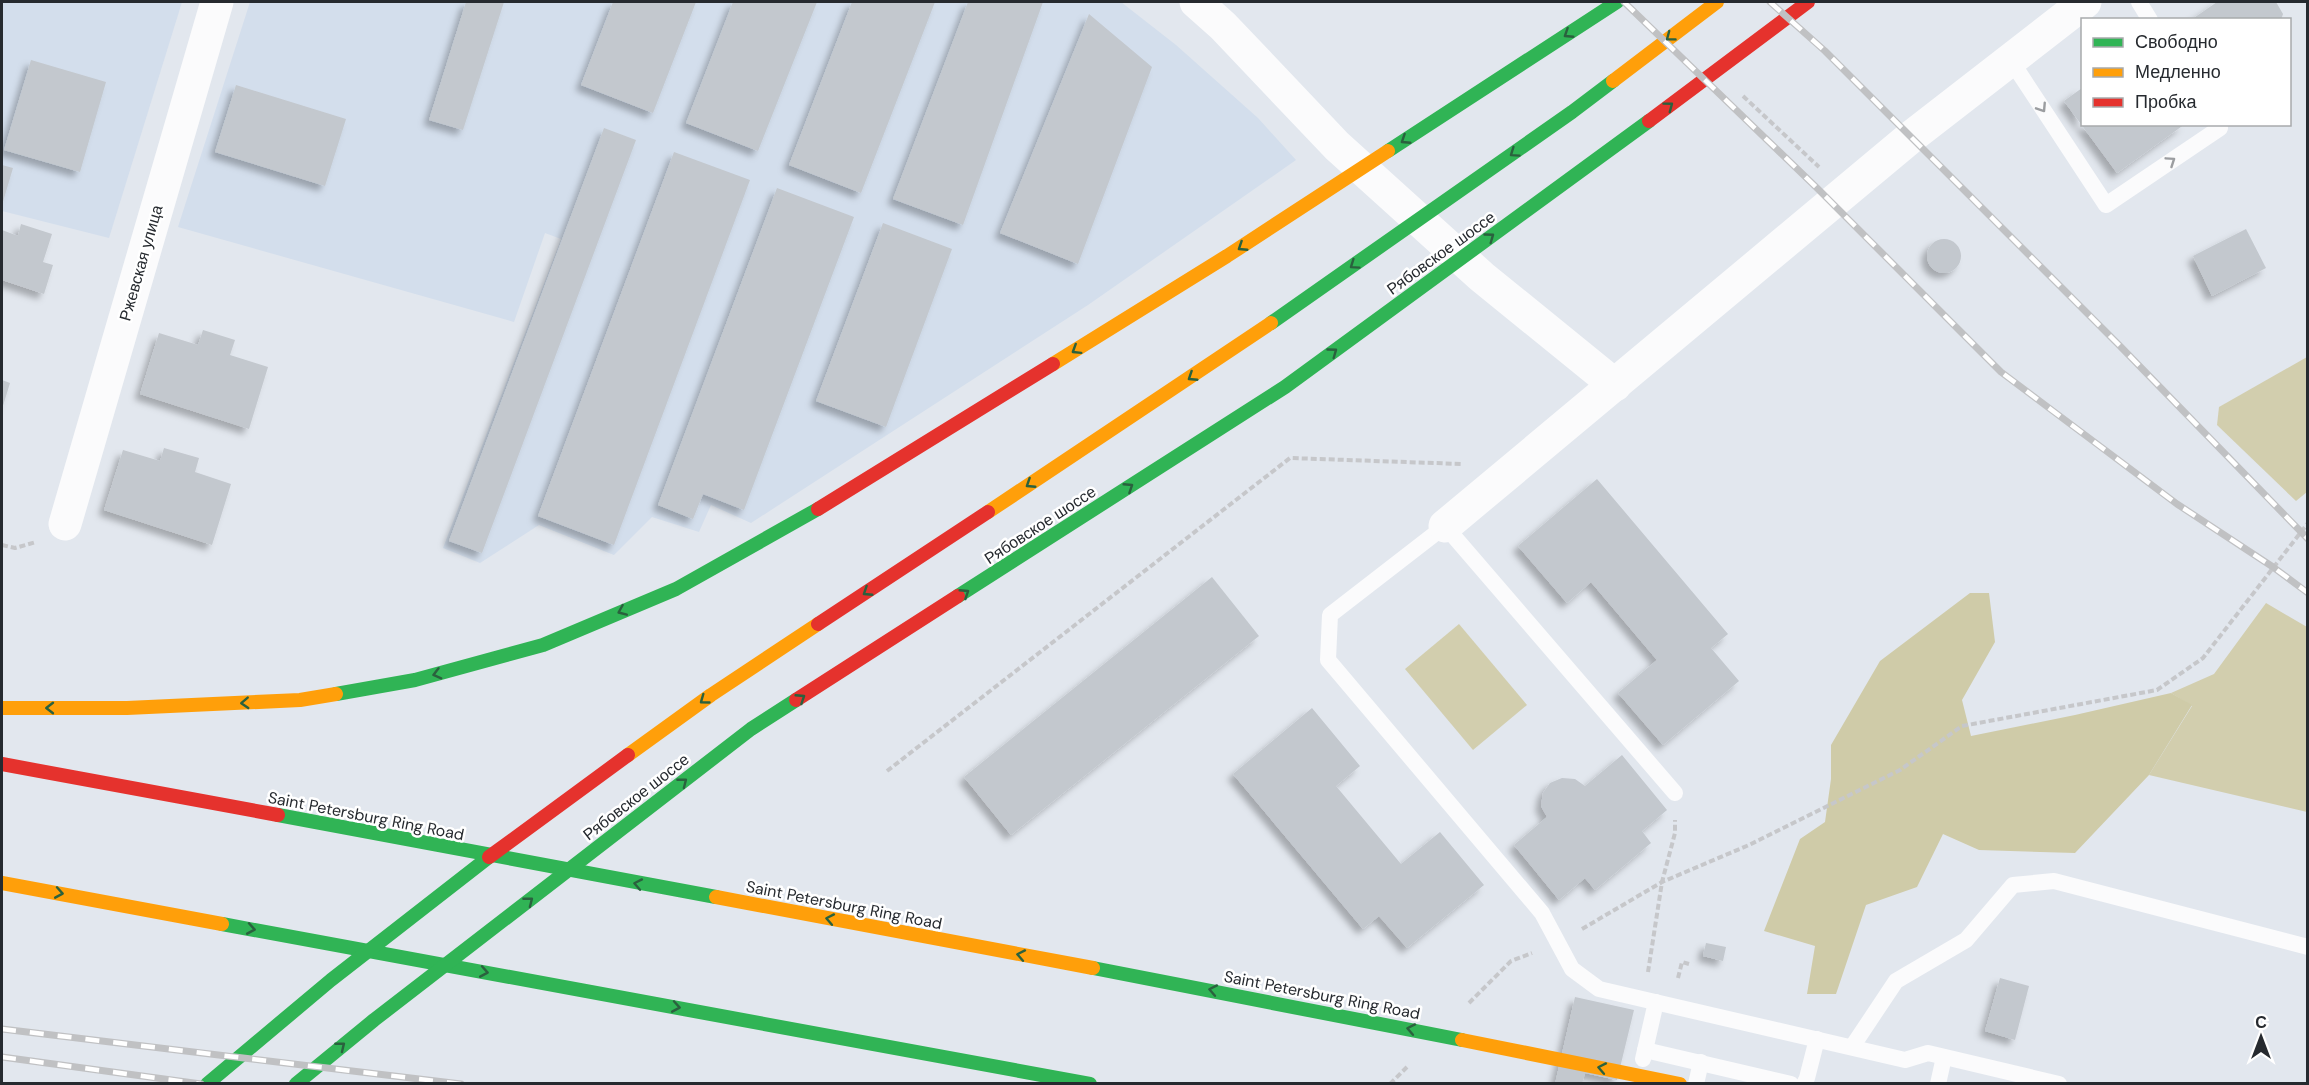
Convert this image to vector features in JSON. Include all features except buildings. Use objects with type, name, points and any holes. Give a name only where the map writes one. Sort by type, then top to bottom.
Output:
[{"type":"main road","points":[[2,708],[127,708],[300,700],[404,682],[543,645],[676,589],[801,519],[1217,263],[1617,2]]},
{"type":"main road","points":[[207,1083],[331,980],[519,834],[711,694],[1241,344],[1572,112],[1717,2]]},
{"type":"main road","name":"Рябовское шоссе","points":[[296,1083],[374,1020],[752,729],[1286,387],[1808,2]]},
{"type":"main road","name":"Saint Petersburg Ring Road","points":[[2,764],[1270,1001],[1680,1083]]},
{"type":"main road","points":[[2,883],[1090,1083]]},
{"type":"street","name":"Ржевская улица","points":[[65,524],[217,2]]},
{"type":"street","points":[[1196,2],[1223,26],[1337,146],[1482,277],[1615,385]]},
{"type":"street","points":[[1445,525],[1911,137],[2085,2]]},
{"type":"lane","points":[[2139,2],[2149,18]]},
{"type":"lane","points":[[2010,60],[2106,205],[2220,128],[2219,126]]},
{"type":"lane","points":[[1675,793],[1445,525],[1330,615],[1328,660],[1542,913],[1572,969],[1599,989],[1905,1060],[1928,1053],[2059,1083]]},
{"type":"lane","points":[[1852,1047],[1896,981],[1966,940],[2013,885],[2054,881],[2307,947]]},
{"type":"lane","points":[[1637,1083],[1645,1050],[1650,1000]]},
{"type":"lane","points":[[1804,1083],[1817,1039]]},
{"type":"lane","points":[[1645,1050],[1791,1083]]},
{"type":"lane","points":[[1938,1083],[1944,1057]]},
{"type":"lane","points":[[1696,1083],[1701,1062]]},
{"type":"path","points":[[887,771],[1290,458],[1466,464]]},
{"type":"path","points":[[1558,943],[1662,882],[1749,845],[1900,770],[1962,726],[2157,690],[2203,658],[2307,523]]},
{"type":"path","points":[[1650,1000],[1662,882],[1675,833],[1675,793]]},
{"type":"shaded area","points":[[2,2],[182,2],[109,238],[2,211]]},
{"type":"shaded area","points":[[250,2],[1121,2],[1176,45],[1258,118],[1296,160],[1088,305],[751,523],[711,505],[699,532],[652,517],[614,555],[539,525],[480,563],[443,548],[561,239],[545,233],[514,322],[178,227]]},
{"type":"shaded area","points":[[2307,357],[2307,492],[2296,501],[2217,425],[2219,407]]},
{"type":"shaded area","points":[[1970,593],[1989,593],[1995,642],[1962,700],[1971,736],[2171,693],[2192,705],[2149,775],[2075,853],[1979,850],[1943,834],[1917,887],[1866,905],[1836,994],[1807,994],[1815,946],[1764,931],[1800,839],[1825,822],[1831,779],[1831,745],[1880,661]]},
{"type":"shaded area","points":[[2266,603],[2307,627],[2307,812],[2149,775],[2192,706],[2171,693],[2214,674]]},
{"type":"shaded area","points":[[1459,624],[1527,705],[1473,750],[1405,669]]},
{"type":"railway","points":[[1624,2],[1817,188],[2001,372],[2177,504],[2273,567],[2308,593]]},
{"type":"railway","points":[[1770,2],[1825,51],[2119,345],[2308,539]]},
{"type":"railway","points":[[2,1029],[461,1084]]},
{"type":"railway","points":[[2,1057],[201,1084]]},
{"type":"traffic: fast","points":[[1388,151],[1617,2]]},
{"type":"traffic: fast","points":[[1271,323],[1613,81]]},
{"type":"traffic: fast","points":[[958,596],[1285,387],[1649,121]]},
{"type":"traffic: fast","points":[[336,694],[415,680],[543,645],[676,589],[818,509]]},
{"type":"traffic: fast","points":[[296,1084],[374,1020],[751,729],[796,700]]},
{"type":"traffic: fast","points":[[278,815],[716,897]]},
{"type":"traffic: fast","points":[[207,1084],[331,980],[489,857]]},
{"type":"traffic: fast","points":[[222,924],[1090,1084]]},
{"type":"traffic: fast","points":[[1093,968],[1462,1040]]},
{"type":"traffic: slow","points":[[1613,81],[1717,2]]},
{"type":"traffic: slow","points":[[1053,364],[1227,256],[1388,151]]},
{"type":"traffic: slow","points":[[988,512],[1271,323]]},
{"type":"traffic: slow","points":[[628,755],[711,695],[818,624]]},
{"type":"traffic: slow","points":[[2,708],[127,708],[300,700],[336,694]]},
{"type":"traffic: slow","points":[[2,883],[222,924]]},
{"type":"traffic: slow","points":[[716,897],[1093,968]]},
{"type":"traffic: slow","points":[[1462,1040],[1680,1084]]},
{"type":"traffic: jam","points":[[1649,121],[1808,2]]},
{"type":"traffic: jam","points":[[818,509],[1053,364]]},
{"type":"traffic: jam","points":[[818,624],[988,512]]},
{"type":"traffic: jam","points":[[796,700],[958,596]]},
{"type":"traffic: jam","points":[[489,857],[628,755]]},
{"type":"traffic: jam","points":[[2,764],[278,815]]}]
